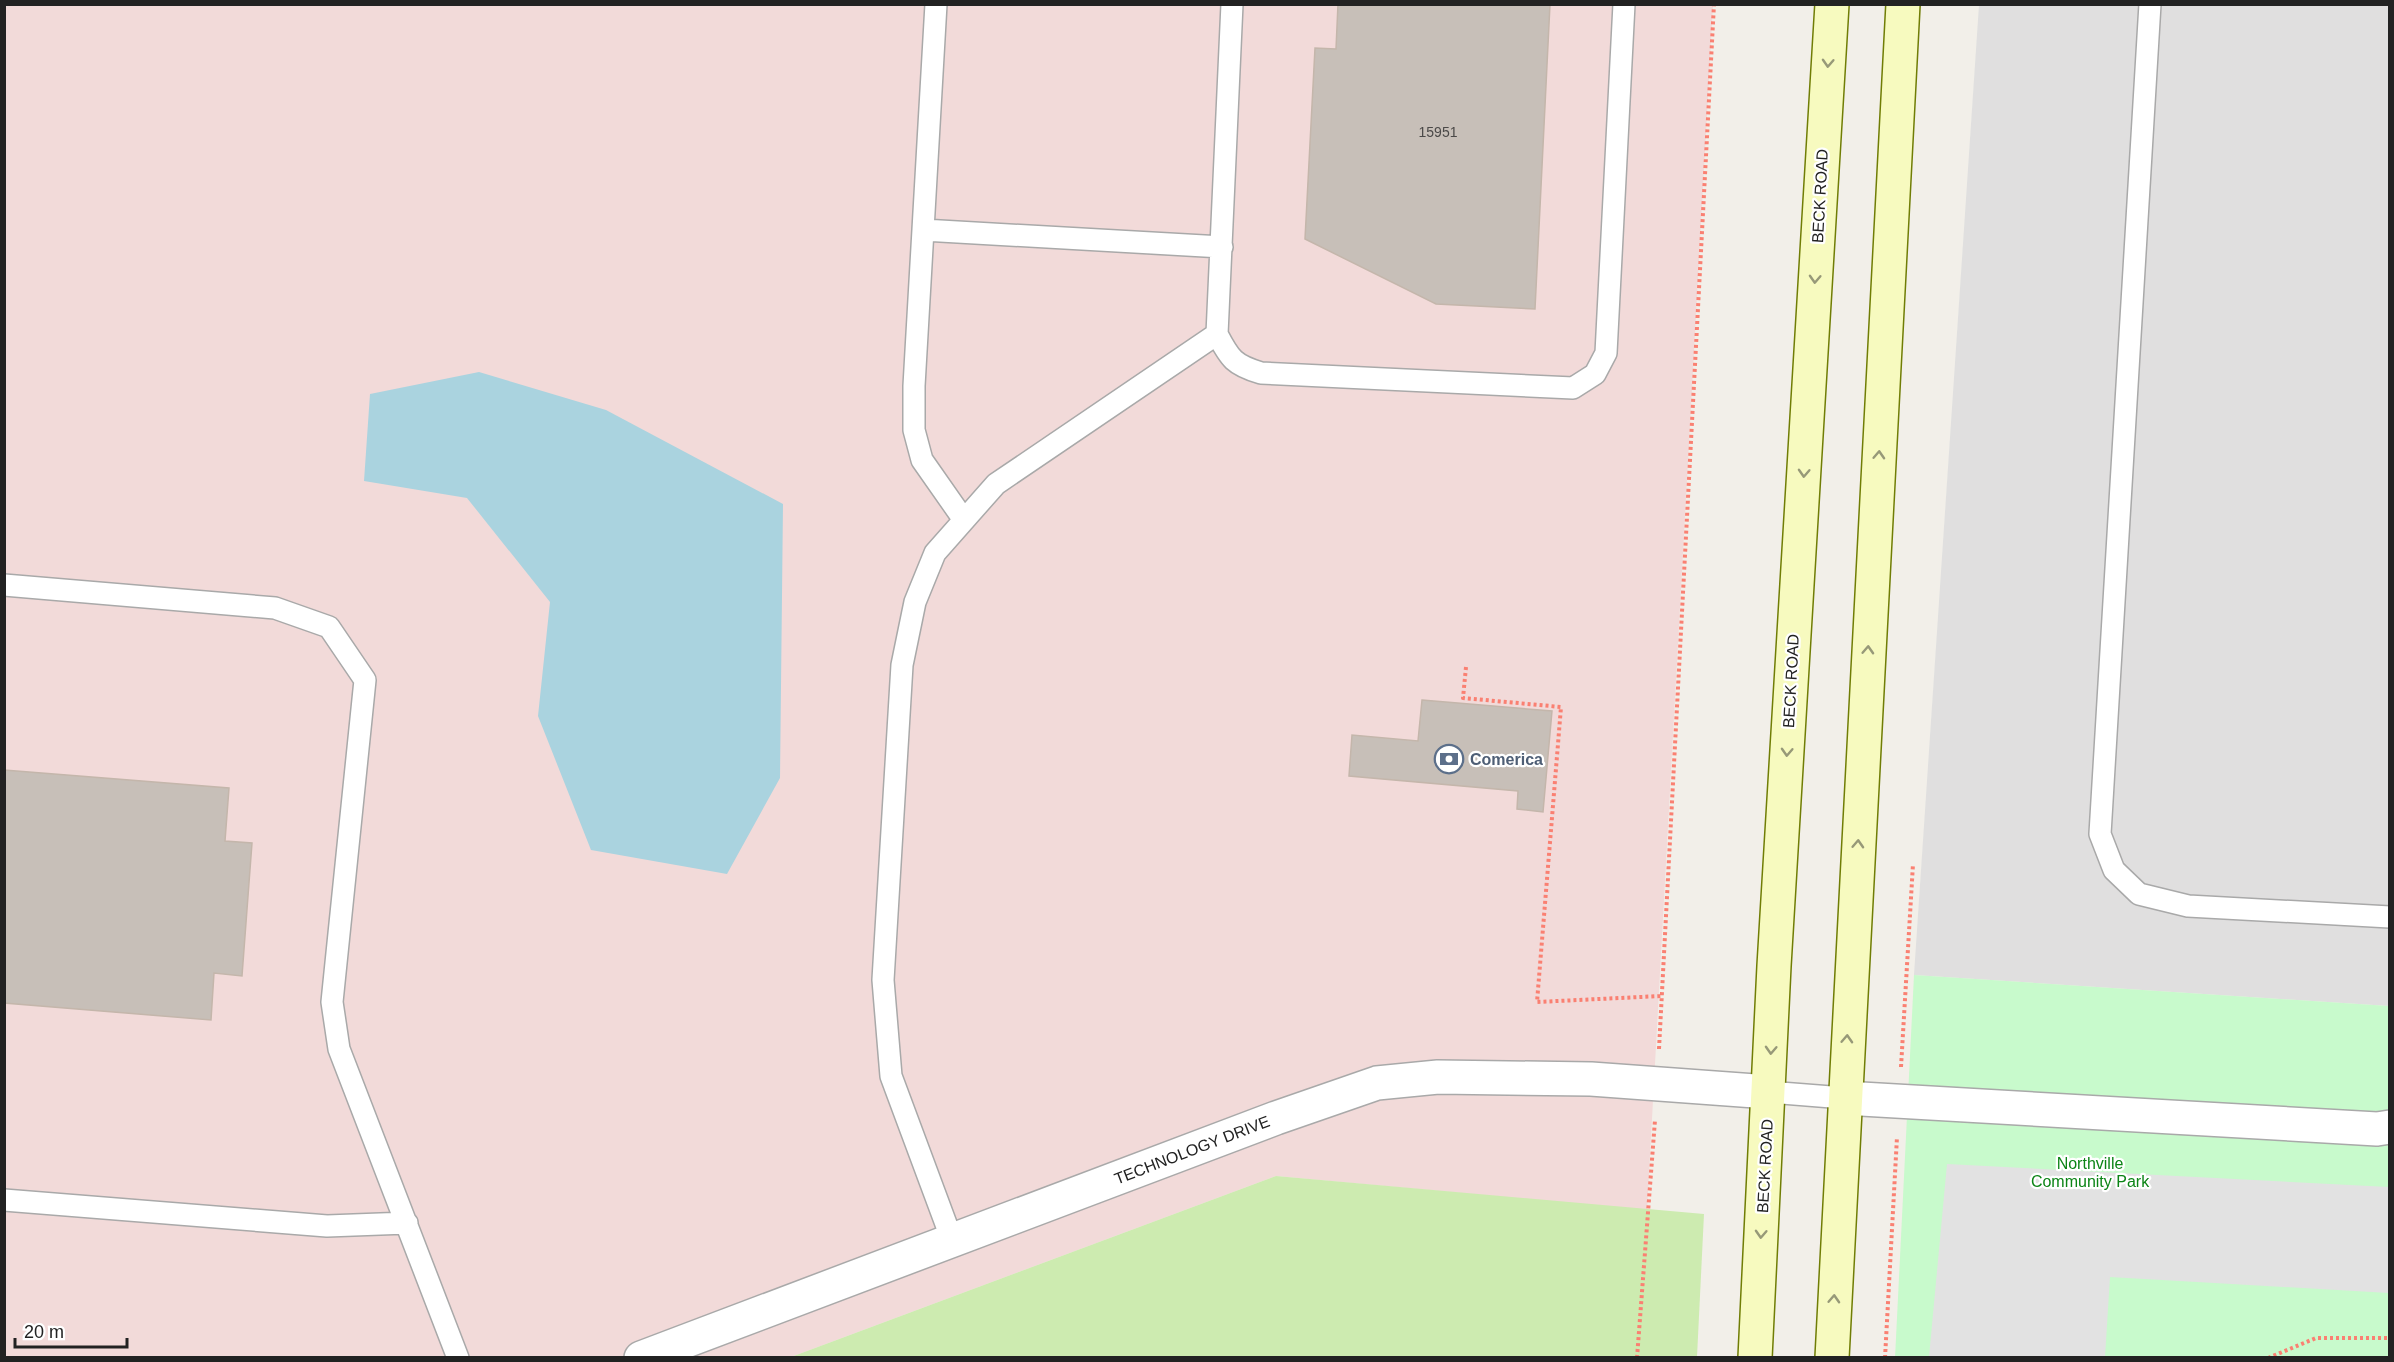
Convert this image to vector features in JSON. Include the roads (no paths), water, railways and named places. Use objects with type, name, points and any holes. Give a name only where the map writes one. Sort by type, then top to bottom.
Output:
[{"type":"main road","name":"BECK ROAD","points":[[1755,1358],[1832,4]]},
{"type":"main road","points":[[1832,1358],[1903,4]]},
{"type":"street","name":"TECHNOLOGY DRIVE","points":[[641,1358],[1275,1118],[1377,1083],[1438,1077],[1591,1079],[1769,1092]]},
{"type":"street","points":[[1844,1098],[2377,1129],[2390,1126]]},
{"type":"lane","points":[[936,4],[914,386],[914,430],[922,460],[964,520]]},
{"type":"lane","points":[[1232,4],[1217,334],[1228,356],[1240,367],[1261,373],[1573,388],[1595,374],[1606,353],[1624,4]]},
{"type":"lane","points":[[2150,4],[2100,834],[2114,870],[2139,894],[2188,906],[2390,916]]},
{"type":"lane","points":[[923,230],[1222,247]]},
{"type":"lane","points":[[952,1240],[891,1076],[883,980],[902,665],[915,602],[935,553],[996,484],[1217,334]]},
{"type":"lane","points":[[4,585],[275,608],[329,627],[365,680],[332,1002],[339,1049],[458,1358]]},
{"type":"lane","points":[[1769,1092],[1844,1098]]},
{"type":"lane","points":[[4,1200],[327,1226],[407,1222]]},
{"type":"water","points":[[479,372],[606,410],[783,504],[780,778],[727,874],[591,850],[538,716],[550,602],[467,498],[364,481],[370,394]]},
{"type":"place","name":"Comerica","points":[[1449,759]]},
{"type":"park label","name":"Northville Community Park","points":[[2090,1172]]}]
